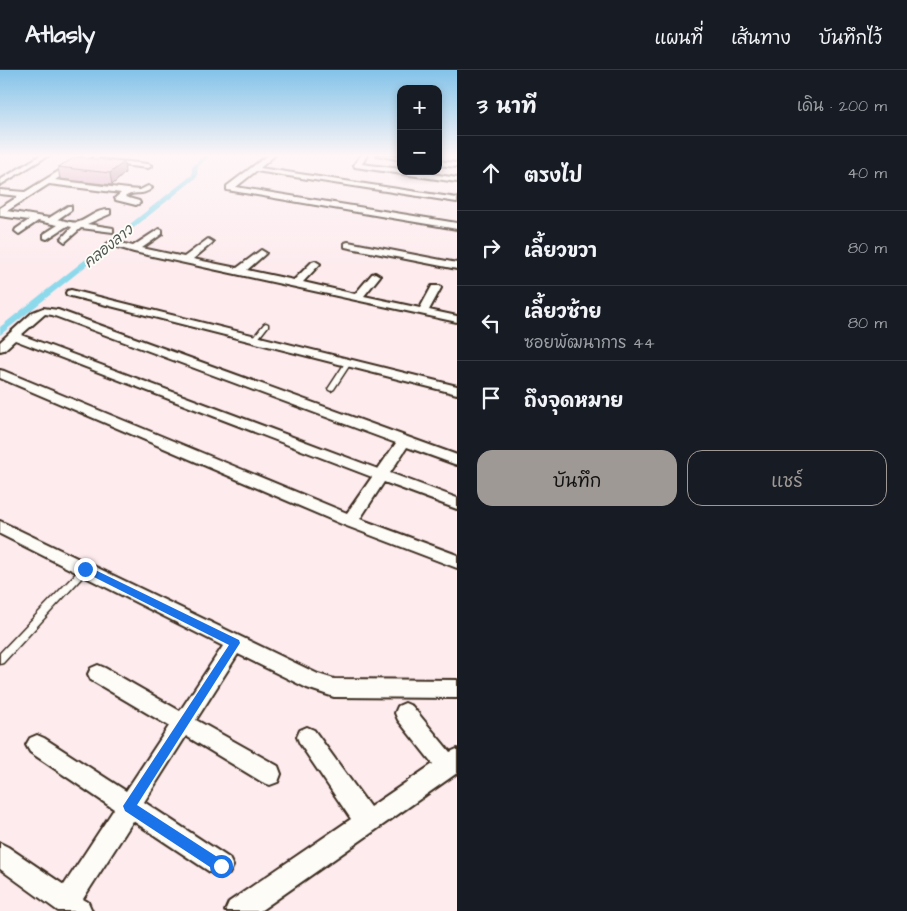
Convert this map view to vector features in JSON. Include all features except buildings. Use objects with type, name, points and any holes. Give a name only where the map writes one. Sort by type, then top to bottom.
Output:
[{"type":"street","points":[[20,194],[27,195]]},
{"type":"street","points":[[124,194],[119,198],[136,203]]},
{"type":"street","points":[[263,194],[457,226]]},
{"type":"street","points":[[419,194],[457,200]]},
{"type":"street","points":[[0,212],[27,195]]},
{"type":"street","points":[[50,221],[68,208]]},
{"type":"street","points":[[0,212],[110,230]]},
{"type":"street","points":[[65,239],[74,225],[93,212]]},
{"type":"street","points":[[47,236],[107,212]]},
{"type":"street","points":[[19,231],[36,219]]},
{"type":"street","points":[[134,249],[159,232]]},
{"type":"street","points":[[186,260],[208,242]]},
{"type":"street","points":[[112,244],[457,319]]},
{"type":"street","points":[[348,245],[457,266]]},
{"type":"street","points":[[239,272],[261,252]]},
{"type":"street","points":[[296,284],[315,264]]},
{"type":"street","points":[[358,297],[374,276]]},
{"type":"street","points":[[423,312],[436,288]]},
{"type":"street","points":[[71,294],[457,390]]},
{"type":"street","points":[[0,348],[43,311],[54,312],[457,460]]},
{"type":"street","points":[[14,336],[457,504]]},
{"type":"street","points":[[0,374],[350,521],[457,562]]},
{"type":"street","points":[[350,521],[405,440]]},
{"type":"street","points":[[0,527],[314,682],[334,688],[457,689]]},
{"type":"street","points":[[0,855],[73,907],[129,806],[235,643]]},
{"type":"street","points":[[98,674],[270,774]]},
{"type":"street","points":[[238,911],[452,763],[405,713]]},
{"type":"street","points":[[307,737],[367,822]]},
{"type":"street","points":[[37,745],[221,866]]},
{"type":"lane","points":[[255,339],[266,325]]},
{"type":"lane","points":[[331,389],[348,362]]},
{"type":"lane","points":[[0,660],[85,569]]},
{"type":"waterway","name":"คลองลาว","points":[[0,332],[173,194]]},
{"type":"route","points":[[85,569],[235,643],[129,806],[221,866]]}]
